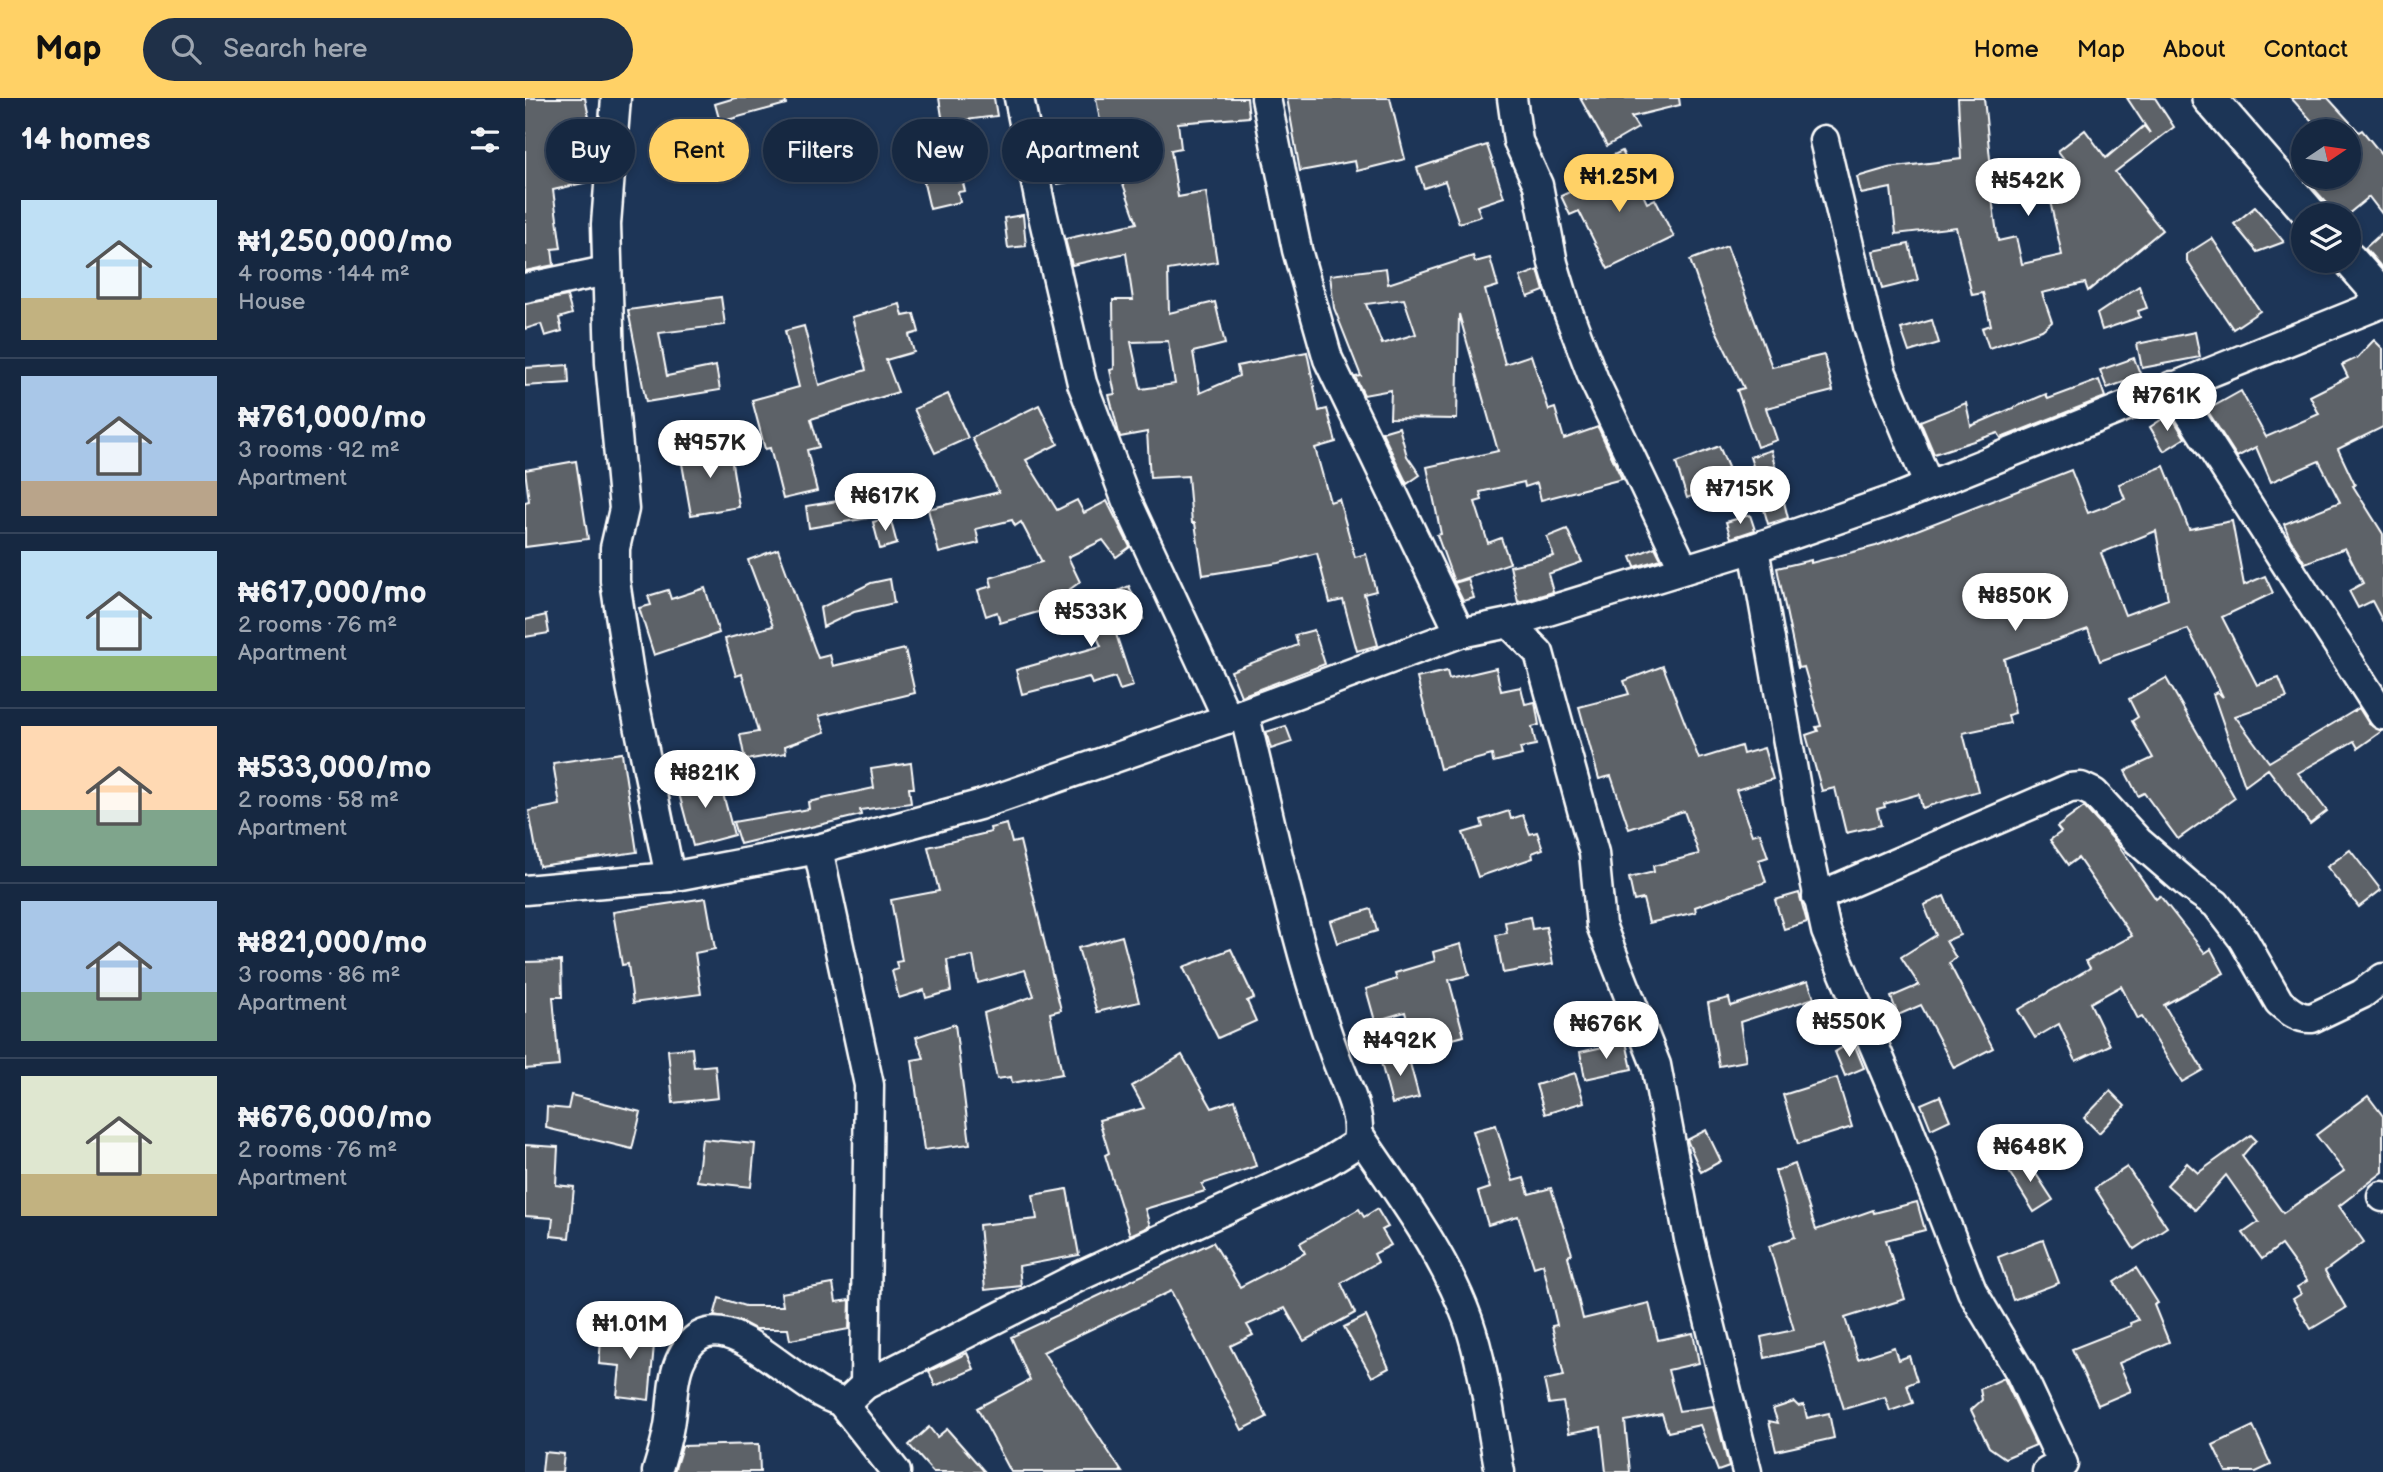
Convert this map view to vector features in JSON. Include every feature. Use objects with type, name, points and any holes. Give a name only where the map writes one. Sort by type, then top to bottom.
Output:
[{"type":"street","points":[[616,98],[606,224],[610,363],[624,509],[615,548],[615,581],[629,675],[670,877]]},
{"type":"street","points":[[1019,98],[1040,203],[1082,383],[1126,499],[1236,716],[1327,1033],[1356,1115],[1359,1135],[1399,1194],[1458,1294],[1481,1367],[1500,1472]]},
{"type":"street","points":[[1266,98],[1297,250],[1328,359],[1460,633]]},
{"type":"street","points":[[1512,98],[1518,141],[1538,185],[1553,263],[1567,309],[1594,380],[1684,569]]},
{"type":"street","points":[[2209,98],[2301,203]]},
{"type":"street","points":[[1824,140],[1868,326],[1882,373],[1928,484]]},
{"type":"street","points":[[525,288],[606,271]]},
{"type":"street","points":[[525,890],[670,877],[818,849],[979,805],[1236,716],[1460,633],[1509,623],[1754,548],[1928,484],[2383,301],[2360,273]]},
{"type":"street","points":[[2172,386],[2383,715]]},
{"type":"street","points":[[1754,548],[1817,897],[1826,931],[1852,999],[1908,1126],[1972,1291],[2020,1372],[2063,1464],[2047,1472]]},
{"type":"street","points":[[1539,653],[1553,610]]},
{"type":"street","points":[[1509,623],[1539,653],[1589,832],[1600,893],[1601,925],[1656,1065],[1689,1239],[1747,1472]]},
{"type":"street","points":[[1817,897],[2070,788],[2081,787],[2094,793],[2139,841],[2190,886],[2216,904],[2243,939],[2279,1002],[2288,1010],[2304,1018],[2312,1018],[2362,994],[2383,978]]},
{"type":"street","points":[[818,849],[869,1085],[865,1385]]},
{"type":"street","points":[[841,1402],[847,1402],[865,1385],[1076,1278],[1324,1164],[1356,1144],[1359,1135]]},
{"type":"street","points":[[657,1472],[670,1423],[675,1375],[689,1345],[703,1334],[718,1331],[757,1348],[799,1379],[841,1402],[896,1472]]},
{"type":"building","points":[[525,98],[585,98],[589,119],[546,119],[546,182],[588,182],[553,190],[561,248],[552,249],[554,265],[525,271]]},
{"type":"building","points":[[735,98],[785,98],[786,104],[731,119],[719,119],[715,104]]},
{"type":"building","points":[[939,98],[994,98],[997,116],[942,119]]},
{"type":"building","points":[[1096,98],[1247,98],[1249,117],[1178,123],[1181,148],[1171,150],[1178,197],[1206,192],[1217,262],[1168,270],[1169,313],[1215,302],[1225,344],[1193,352],[1200,393],[1239,376],[1237,366],[1307,352],[1319,411],[1327,409],[1336,442],[1315,448],[1330,502],[1339,499],[1355,557],[1366,554],[1376,591],[1364,594],[1378,645],[1357,651],[1343,600],[1330,603],[1317,553],[1279,563],[1203,575],[1195,523],[1192,523],[1188,476],[1150,478],[1147,432],[1120,437],[1109,395],[1115,394],[1110,370],[1114,369],[1113,300],[1133,300],[1126,253],[1072,265],[1065,239],[1137,223],[1122,182],[1163,182],[1163,119],[1100,119]],"holes":[[[1168,341],[1175,384],[1141,389],[1131,342]]]},
{"type":"building","points":[[1287,98],[1390,98],[1405,159],[1357,171],[1355,161],[1300,171]]},
{"type":"building","points":[[1580,98],[1679,98],[1680,105],[1631,117],[1638,128],[1607,146]]},
{"type":"building","points":[[1958,98],[1984,98],[1991,169],[1988,170],[1998,241],[2016,237],[2022,264],[2062,255],[2046,183],[2077,176],[2058,151],[2085,130],[2106,158],[2144,126],[2150,133],[2127,98],[2155,98],[2174,127],[2115,172],[2162,230],[2088,291],[2085,283],[2042,293],[2052,322],[2042,330],[1989,348],[1982,328],[1991,325],[1983,293],[1972,295],[1956,227],[1896,234],[1891,188],[1861,194],[1857,177],[1888,168],[1961,159]]},
{"type":"building","points":[[2291,98],[2328,98],[2347,119],[2310,119]]},
{"type":"building","points":[[2362,130],[2383,156],[2383,215],[2369,197],[2361,204],[2326,202],[2314,189],[2361,189]]},
{"type":"building","points":[[1487,145],[1504,197],[1477,206],[1481,216],[1459,223],[1445,181],[1424,188],[1417,168]]},
{"type":"building","points":[[1622,151],[1647,203],[1655,199],[1674,237],[1608,269],[1579,211],[1570,215],[1561,196],[1609,173],[1603,160]]},
{"type":"building","points":[[924,182],[963,182],[965,191],[958,192],[960,202],[930,209]]},
{"type":"building","points":[[2255,207],[2284,242],[2257,252],[2234,224]]},
{"type":"building","points":[[1023,215],[1026,246],[1008,248],[1004,218]]},
{"type":"building","points":[[2383,232],[2383,269],[2365,248]]},
{"type":"building","points":[[2212,238],[2260,311],[2233,329],[2187,261],[2187,254]]},
{"type":"building","points":[[1909,244],[1918,280],[1882,289],[1873,251]]},
{"type":"building","points":[[1727,246],[1772,367],[1824,355],[1833,391],[1766,408],[1777,440],[1757,447],[1737,390],[1744,388],[1712,322],[1690,260]]},
{"type":"building","points":[[1473,256],[1475,262],[1490,258],[1498,286],[1485,290],[1505,364],[1531,355],[1549,410],[1555,408],[1564,439],[1598,427],[1622,479],[1541,500],[1537,483],[1525,487],[1524,482],[1480,492],[1482,500],[1475,502],[1488,543],[1501,538],[1510,563],[1454,582],[1437,535],[1441,534],[1427,467],[1498,451],[1459,314],[1457,419],[1390,418],[1391,390],[1364,395],[1355,377],[1361,376],[1334,308],[1330,275],[1386,268],[1388,284]],"holes":[[[1404,299],[1416,334],[1382,344],[1366,304]]]},
{"type":"building","points":[[1538,270],[1544,291],[1528,297],[1520,277]]},
{"type":"building","points":[[2139,286],[2147,308],[2138,311],[2140,317],[2102,330],[2097,314]]},
{"type":"building","points":[[567,296],[572,314],[559,318],[562,331],[545,336],[541,324],[525,329],[525,304]]},
{"type":"building","points":[[721,297],[725,325],[659,333],[667,376],[716,366],[720,390],[646,402],[628,310]]},
{"type":"building","points":[[900,304],[903,316],[914,314],[919,332],[909,335],[914,352],[886,360],[898,392],[811,419],[819,447],[807,450],[817,491],[783,499],[770,448],[765,449],[752,400],[799,387],[785,331],[804,326],[819,385],[866,370],[852,317]]},
{"type":"building","points":[[1932,320],[1939,343],[1909,352],[1901,329]]},
{"type":"building","points":[[2195,332],[2200,357],[2142,368],[2137,344]]},
{"type":"building","points":[[2374,340],[2383,349],[2383,427],[2338,449],[2355,485],[2353,486],[2383,534],[2383,622],[2372,601],[2358,608],[2349,591],[2363,583],[2345,548],[2305,563],[2284,524],[2340,502],[2319,461],[2271,482],[2256,447],[2237,457],[2207,410],[2241,391],[2266,437],[2319,414],[2310,396],[2348,377],[2342,365],[2357,358]]},
{"type":"building","points":[[2134,358],[2141,376],[2107,388],[2100,370]]},
{"type":"building","points":[[568,365],[569,383],[525,386],[525,368]]},
{"type":"building","points":[[2099,380],[2105,397],[2001,438],[1998,433],[1934,454],[1920,421],[1966,403],[1971,426],[2046,394],[2048,399]]},
{"type":"building","points":[[948,394],[968,438],[935,453],[914,409]]},
{"type":"building","points":[[1039,405],[1058,444],[1026,460],[1057,510],[1077,500],[1084,513],[1107,501],[1130,547],[1116,557],[1103,540],[1068,557],[1080,582],[1038,612],[1000,623],[997,612],[986,616],[978,590],[992,586],[990,578],[1042,562],[1021,522],[1015,526],[1012,520],[976,529],[979,543],[939,553],[928,509],[999,492],[972,438]]},
{"type":"building","points":[[2170,414],[2185,438],[2164,451],[2150,427]]},
{"type":"building","points":[[1399,427],[1407,456],[1420,475],[1407,484],[1382,432]]},
{"type":"building","points":[[729,445],[739,507],[691,515],[680,452]]},
{"type":"building","points":[[1719,446],[1733,479],[1687,498],[1676,463]]},
{"type":"building","points":[[1771,450],[1788,518],[1768,524],[1763,506],[1766,505],[1750,457]]},
{"type":"building","points":[[576,461],[588,539],[525,547],[525,502],[529,501],[525,470]]},
{"type":"building","points":[[2164,466],[2189,529],[2232,521],[2244,585],[2265,576],[2273,593],[2222,617],[2257,685],[2279,678],[2287,698],[2235,716],[2269,762],[2359,708],[2369,724],[2382,731],[2358,748],[2354,741],[2298,773],[2327,811],[2310,824],[2268,769],[2245,786],[2213,694],[2217,692],[2223,697],[2188,629],[2100,661],[2088,629],[2004,659],[2015,713],[2008,715],[2010,723],[1963,733],[1978,791],[1922,808],[1919,794],[1884,804],[1885,807],[1877,809],[1881,825],[1846,833],[1835,788],[1822,791],[1806,735],[1818,731],[1816,727],[1821,726],[1804,667],[1798,668],[1777,568],[1811,560],[1811,563],[1876,546],[2071,470],[2088,513],[2125,499],[2119,484]],"holes":[[[2156,531],[2168,599],[2125,615],[2101,553]]]},
{"type":"building","points":[[882,494],[886,515],[809,528],[806,506]]},
{"type":"building","points":[[1750,515],[1755,530],[1731,538],[1726,522]]},
{"type":"building","points":[[890,518],[897,544],[880,549],[873,522]]},
{"type":"building","points":[[1567,529],[1582,562],[1548,574],[1553,592],[1518,602],[1510,566],[1554,556],[1547,537]]},
{"type":"building","points":[[1655,547],[1661,559],[1635,567],[1631,557]]},
{"type":"building","points":[[778,549],[818,658],[830,655],[833,666],[905,649],[915,693],[819,716],[825,732],[785,746],[786,753],[745,760],[740,735],[758,732],[742,674],[736,676],[725,639],[773,626],[748,560]]},
{"type":"building","points":[[890,579],[894,603],[854,612],[823,627],[820,608],[871,583]]},
{"type":"building","points":[[1468,579],[1474,598],[1463,601],[1454,583]]},
{"type":"building","points":[[1129,586],[1143,619],[1115,631],[1133,686],[1120,690],[1115,677],[1092,684],[1089,677],[1022,694],[1016,670],[1101,646],[1084,606]]},
{"type":"building","points":[[705,588],[719,633],[654,655],[639,608],[651,605],[648,596],[668,590],[671,599]]},
{"type":"building","points":[[546,615],[549,633],[525,637],[525,620]]},
{"type":"building","points":[[1314,630],[1325,664],[1241,696],[1231,671],[1298,645],[1295,635]]},
{"type":"building","points":[[1663,666],[1699,759],[1741,746],[1743,754],[1764,748],[1773,779],[1736,790],[1752,835],[1760,833],[1768,857],[1759,860],[1766,882],[1695,907],[1696,912],[1649,923],[1643,899],[1634,901],[1629,878],[1654,872],[1653,866],[1699,854],[1684,811],[1629,829],[1611,776],[1599,779],[1579,707],[1629,694],[1624,681]]},
{"type":"building","points":[[1496,668],[1501,691],[1521,687],[1525,704],[1535,702],[1539,725],[1532,727],[1536,745],[1520,748],[1522,755],[1493,762],[1492,755],[1440,769],[1417,678],[1447,671],[1449,679]]},
{"type":"building","points":[[2166,678],[2235,798],[2178,839],[2144,793],[2138,796],[2125,771],[2153,758],[2132,721],[2138,717],[2129,699]]},
{"type":"building","points":[[1286,726],[1292,742],[1271,749],[1266,732]]},
{"type":"building","points":[[622,753],[637,852],[539,866],[529,811],[560,805],[553,763]]},
{"type":"building","points":[[911,763],[914,788],[909,788],[911,803],[860,810],[861,815],[740,844],[733,822],[809,809],[808,802],[874,788],[871,769]]},
{"type":"building","points":[[718,775],[734,835],[693,846],[677,786]]},
{"type":"building","points":[[2084,807],[2115,841],[2156,899],[2160,896],[2205,953],[2211,949],[2224,973],[2164,1005],[2203,1070],[2182,1082],[2142,1017],[2138,1019],[2121,986],[2090,1003],[2110,1045],[2076,1061],[2059,1024],[2035,1038],[2018,1010],[2090,968],[2086,961],[2132,936],[2078,858],[2068,865],[2050,840],[2061,832],[2057,827]]},
{"type":"building","points":[[1509,811],[1511,819],[1523,815],[1530,834],[1537,832],[1543,849],[1532,853],[1533,858],[1478,877],[1463,833],[1483,827],[1481,820]]},
{"type":"building","points":[[1007,824],[1012,843],[1020,841],[1061,1010],[1050,1013],[1062,1074],[1012,1083],[1011,1077],[997,1079],[984,1013],[1034,996],[1025,970],[978,983],[973,956],[947,960],[951,991],[926,998],[924,990],[899,998],[892,971],[898,969],[896,962],[902,961],[891,900],[939,891],[928,847],[991,832],[990,828]]},
{"type":"building","points":[[2350,850],[2381,890],[2359,907],[2327,867]]},
{"type":"building","points":[[1799,893],[1807,922],[1784,929],[1775,900]]},
{"type":"building","points":[[1944,896],[1960,935],[1946,941],[1956,958],[1949,963],[1993,1048],[1954,1068],[1921,1005],[1898,1015],[1891,997],[1919,985],[1901,957],[1936,935],[1924,905]]},
{"type":"building","points":[[706,898],[715,949],[695,953],[701,994],[633,1003],[628,964],[622,965],[613,912]]},
{"type":"building","points":[[1371,909],[1377,931],[1337,943],[1330,921]]},
{"type":"building","points":[[1530,917],[1532,929],[1546,927],[1553,964],[1503,973],[1496,935],[1507,933],[1505,922]]},
{"type":"building","points":[[1122,936],[1139,1002],[1097,1012],[1078,948]]},
{"type":"building","points":[[1461,944],[1469,975],[1449,980],[1464,1036],[1415,1049],[1405,1012],[1375,1021],[1366,989],[1397,979],[1395,973],[1435,961],[1433,952]]},
{"type":"building","points":[[1231,949],[1254,998],[1247,1001],[1256,1021],[1218,1038],[1183,967]]},
{"type":"building","points":[[561,961],[562,997],[553,997],[559,1066],[525,1069],[525,962]]},
{"type":"building","points":[[1808,981],[1814,998],[1740,1022],[1746,1061],[1719,1066],[1708,1003],[1729,998],[1731,1006]]},
{"type":"building","points":[[955,1024],[970,1144],[924,1150],[912,1060],[924,1058],[916,1037]]},
{"type":"building","points":[[1853,1041],[1864,1068],[1845,1076],[1835,1052]]},
{"type":"building","points":[[1626,1042],[1632,1069],[1585,1079],[1580,1052]]},
{"type":"building","points":[[692,1048],[694,1067],[715,1065],[718,1098],[673,1103],[668,1050]]},
{"type":"building","points":[[1407,1052],[1419,1097],[1392,1104],[1380,1059]]},
{"type":"building","points":[[1182,1055],[1212,1108],[1235,1100],[1256,1166],[1202,1184],[1205,1191],[1145,1209],[1150,1226],[1130,1235],[1105,1155],[1109,1153],[1099,1120],[1144,1108],[1132,1086]]},
{"type":"building","points":[[1575,1073],[1584,1102],[1545,1114],[1536,1085]]},
{"type":"building","points":[[1837,1078],[1852,1127],[1798,1144],[1783,1095]]},
{"type":"building","points":[[2110,1091],[2125,1106],[2099,1133],[2084,1118]]},
{"type":"building","points":[[571,1095],[641,1112],[632,1149],[546,1128],[547,1107],[568,1109]]},
{"type":"building","points":[[1940,1096],[1950,1120],[1931,1129],[1921,1104]]},
{"type":"building","points":[[2368,1096],[2383,1116],[2383,1172],[2339,1206],[2364,1242],[2325,1271],[2346,1308],[2311,1329],[2293,1299],[2301,1294],[2297,1287],[2307,1281],[2281,1245],[2262,1259],[2243,1233],[2259,1222],[2226,1175],[2195,1210],[2167,1185],[2187,1163],[2198,1173],[2251,1135],[2256,1140],[2242,1156],[2283,1213],[2344,1171],[2316,1135]]},
{"type":"building","points":[[1496,1125],[1513,1181],[1524,1178],[1529,1194],[1551,1188],[1572,1254],[1568,1256],[1583,1319],[1649,1303],[1658,1340],[1693,1333],[1699,1363],[1668,1370],[1679,1411],[1713,1406],[1729,1467],[1718,1471],[1700,1425],[1668,1432],[1662,1414],[1625,1421],[1630,1472],[1606,1472],[1601,1427],[1569,1433],[1563,1402],[1549,1404],[1544,1380],[1564,1376],[1552,1326],[1557,1325],[1543,1264],[1534,1267],[1518,1216],[1488,1225],[1478,1192],[1490,1188],[1473,1131]]},
{"type":"building","points":[[1706,1130],[1721,1161],[1701,1172],[1687,1140]]},
{"type":"building","points":[[702,1139],[755,1144],[751,1187],[697,1181]]},
{"type":"building","points":[[525,1145],[558,1147],[556,1185],[574,1187],[569,1238],[551,1236],[553,1218],[525,1216]]},
{"type":"building","points":[[2025,1157],[2053,1200],[2034,1212],[2006,1167]]},
{"type":"building","points":[[1795,1164],[1816,1230],[1873,1210],[1874,1213],[1917,1202],[1925,1230],[1886,1240],[1905,1299],[1845,1318],[1858,1359],[1894,1347],[1898,1360],[1909,1356],[1917,1381],[1907,1385],[1913,1403],[1890,1411],[1885,1397],[1844,1409],[1824,1345],[1765,1358],[1761,1337],[1794,1330],[1769,1246],[1795,1237],[1775,1171]]},
{"type":"building","points":[[2127,1167],[2167,1227],[2134,1249],[2095,1188]]},
{"type":"building","points":[[1067,1189],[1079,1255],[1019,1266],[1021,1286],[985,1290],[979,1225],[1037,1219],[1033,1195]]},
{"type":"building","points":[[1359,1209],[1364,1217],[1377,1209],[1388,1227],[1382,1230],[1391,1245],[1374,1254],[1378,1262],[1341,1283],[1355,1313],[1304,1341],[1285,1308],[1247,1325],[1253,1335],[1230,1346],[1267,1417],[1242,1430],[1171,1291],[1043,1352],[1122,1472],[1011,1472],[977,1408],[1030,1380],[1011,1337],[1213,1242],[1240,1287],[1305,1253],[1300,1243]]},
{"type":"building","points":[[2043,1240],[2059,1283],[2013,1300],[1998,1257]]},
{"type":"building","points":[[2136,1268],[2158,1303],[2154,1305],[2169,1342],[2119,1363],[2131,1391],[2098,1405],[2072,1349],[2131,1326],[2130,1323],[2138,1320],[2114,1282]]},
{"type":"building","points":[[833,1284],[836,1302],[850,1300],[849,1329],[790,1340],[788,1329],[755,1329],[740,1321],[714,1316],[719,1298],[745,1306],[783,1306],[781,1293]]},
{"type":"building","points":[[1366,1316],[1389,1368],[1372,1377],[1344,1327]]},
{"type":"building","points":[[602,1329],[655,1334],[649,1400],[617,1396],[620,1366],[599,1364]]},
{"type":"building","points":[[967,1353],[974,1369],[935,1386],[929,1371]]},
{"type":"building","points":[[2004,1378],[2036,1445],[2005,1458],[1989,1447],[1971,1410],[1982,1400],[1980,1389]]},
{"type":"building","points":[[1794,1402],[1798,1406],[1804,1405],[1807,1418],[1829,1413],[1834,1438],[1776,1451],[1769,1421],[1778,1423],[1773,1409]]},
{"type":"building","points":[[2253,1426],[2271,1465],[2256,1472],[2226,1472],[2213,1445]]},
{"type":"building","points":[[929,1427],[937,1437],[947,1429],[985,1472],[933,1472],[909,1445]]},
{"type":"building","points":[[759,1444],[760,1472],[674,1472],[682,1446]]},
{"type":"building","points":[[544,1452],[564,1454],[562,1472],[542,1472]]}]
